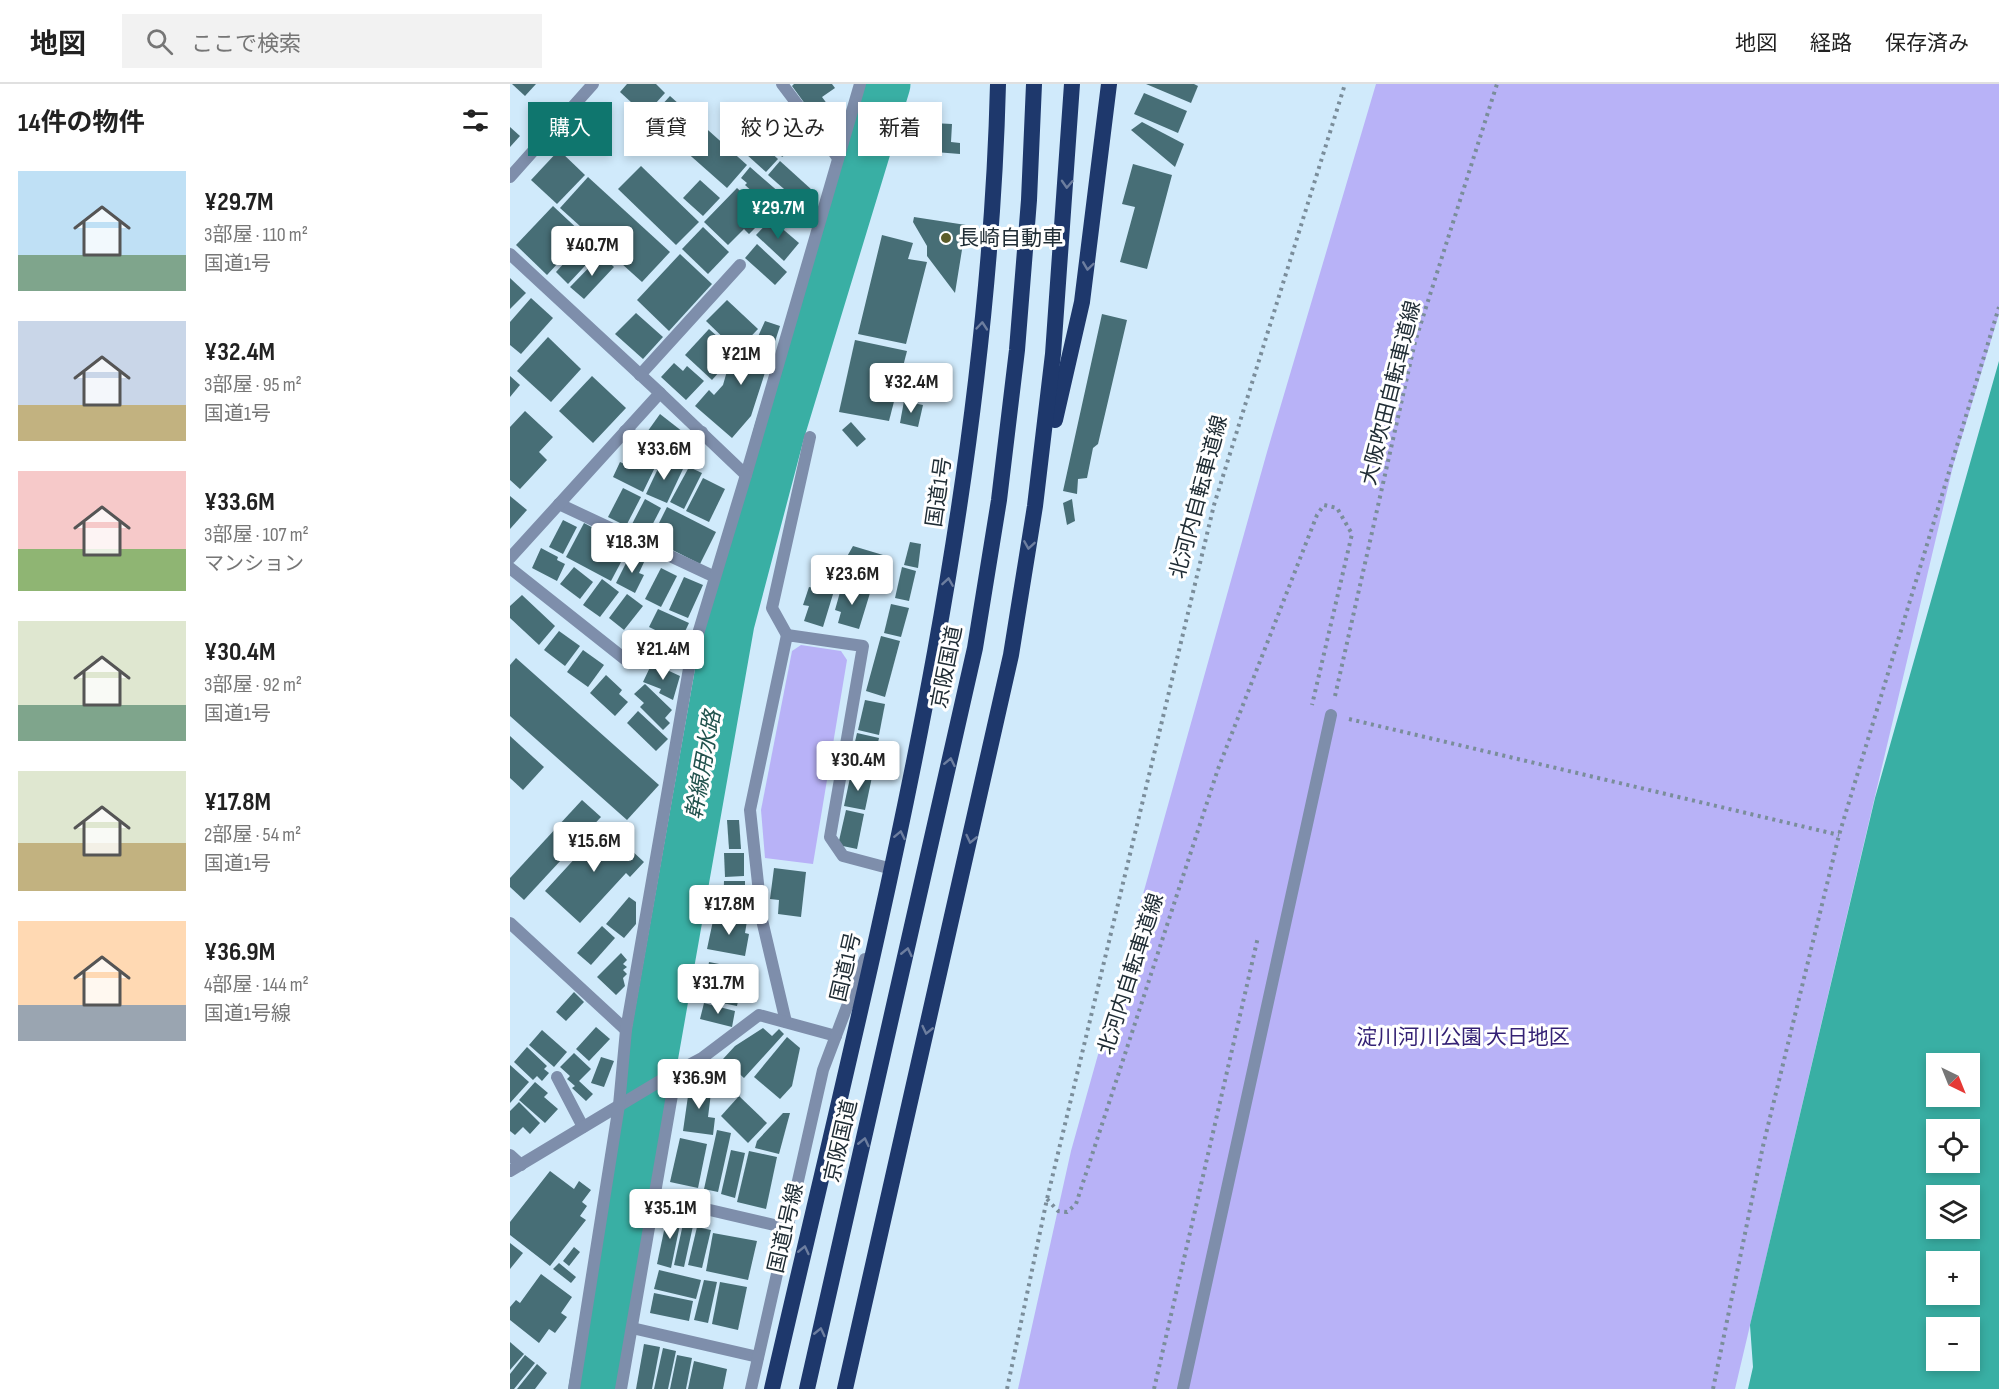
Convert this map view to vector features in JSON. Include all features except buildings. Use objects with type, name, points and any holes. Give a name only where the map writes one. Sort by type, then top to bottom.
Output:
[{"type":"highway","name":"国道1号","points":[[844,1076],[922,730],[962,496],[977,384],[988,262],[998,84]]},
{"type":"highway","name":"京阪国道","points":[[807,1389],[975,648],[999,500],[1017,350],[1029,200],[1034,84]]},
{"type":"highway","points":[[845,1389],[979,804],[1011,654],[1035,506],[1053,354],[1072,84]]},
{"type":"highway","points":[[1035,506],[1082,302],[1108,84]]},
{"type":"highway","name":"国道1号線","points":[[772,1389],[844,1076]]},
{"type":"street","points":[[510,177],[593,84]]},
{"type":"street","points":[[782,84],[838,158]]},
{"type":"street","points":[[574,1389],[623,1103],[626,1030],[691,657],[860,84]]},
{"type":"street","points":[[510,254],[746,475]]},
{"type":"street","points":[[640,375],[740,265]]},
{"type":"street","points":[[510,558],[660,393]]},
{"type":"street","points":[[625,431],[689,463],[702,432]]},
{"type":"street","points":[[786,1022],[762,920],[750,810],[787,635],[772,608],[810,437]]},
{"type":"street","points":[[559,504],[715,577]]},
{"type":"street","points":[[510,568],[626,660]]},
{"type":"street","points":[[787,635],[863,646],[830,837],[843,856],[892,869]]},
{"type":"street","points":[[1184,1389],[1331,715]]},
{"type":"street","points":[[751,1389],[823,1070],[881,918]]},
{"type":"street","points":[[512,929],[626,1030]]},
{"type":"street","points":[[510,1155],[515,1168],[702,1058],[759,1015],[836,1036]]},
{"type":"street","points":[[621,1389],[673,1073]]},
{"type":"street","points":[[557,1077],[583,1127]]},
{"type":"street","points":[[654,1197],[787,1228]]},
{"type":"street","points":[[632,1328],[758,1357]]},
{"type":"path","name":"北河内自転車道線","points":[[1312,707],[1352,534],[1337,508],[1324,505],[1317,515],[1218,770],[1076,1204],[1067,1212],[1058,1211],[1047,1199],[1214,504],[1345,84]]},
{"type":"path","name":"大阪吹田自転車道線","points":[[1331,715],[1415,342],[1497,84]]},
{"type":"path","points":[[1713,1389],[1763,1146],[1839,835],[1999,307]]},
{"type":"path","points":[[1331,715],[1839,835]]},
{"type":"path","points":[[1154,1389],[1261,927]]},
{"type":"path","points":[[1008,1389],[1047,1199]]},
{"type":"green space","name":"淀川河川公園 大日地区","points":[[1376,84],[1999,84],[1999,314],[1953,466],[1735,1389],[1018,1389],[1071,1151],[1267,452]]},
{"type":"green space","points":[[801,645],[841,651],[847,660],[813,864],[765,858],[761,810],[792,651]]},
{"type":"shaded area","points":[[1999,361],[1999,1389],[1748,1389],[1753,1367],[1750,1325],[1875,798]]},
{"type":"waterway","name":"幹線用水路","points":[[594,1389],[729,623],[779,433],[885,84]]},
{"type":"place","name":"長崎自動車","points":[[946,238]]}]
